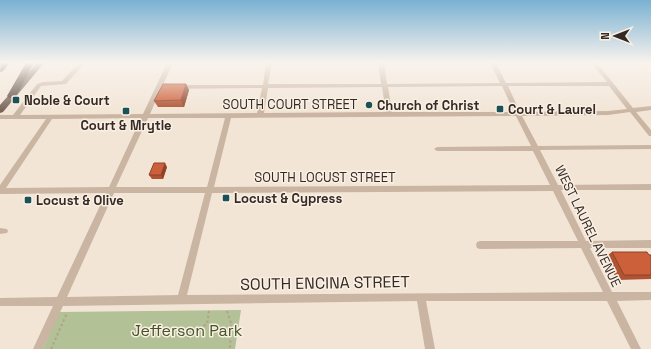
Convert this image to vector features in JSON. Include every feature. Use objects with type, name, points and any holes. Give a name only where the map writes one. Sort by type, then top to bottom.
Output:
[{"type":"highway","points":[[12,96],[21,79]]},
{"type":"main road","points":[[0,110],[27,79]]},
{"type":"street","points":[[15,117],[39,85],[64,83],[67,79]]},
{"type":"street","points":[[38,349],[162,79]]},
{"type":"street","points":[[260,116],[266,79]]},
{"type":"street","points":[[384,79],[389,115]]},
{"type":"street","name":"WEST LAUREL AVENUE","points":[[501,79],[636,349]]},
{"type":"street","points":[[608,79],[651,134]]},
{"type":"street","points":[[158,87],[385,87],[612,84]]},
{"type":"street","name":"SOUTH COURT STREET","points":[[0,117],[50,118],[608,113],[651,108]]},
{"type":"street","points":[[182,299],[228,116]]},
{"type":"street","points":[[0,191],[50,118]]},
{"type":"street","points":[[437,149],[651,147]]},
{"type":"street","name":"SOUTH LOCUST STREET","points":[[0,191],[651,187]]},
{"type":"street","points":[[480,245],[651,244]]},
{"type":"street","name":"SOUTH ENCINA STREET","points":[[0,302],[61,300],[651,296]]},
{"type":"street","points":[[421,297],[430,349]]},
{"type":"path","points":[[188,338],[197,329],[207,324],[209,311]]},
{"type":"path","points":[[227,311],[231,323],[230,349]]},
{"type":"path","points":[[51,349],[67,313]]},
{"type":"green space","name":"Jefferson Park","points":[[241,310],[235,349],[43,349],[59,312]]},
{"type":"building","points":[[163,84],[186,84],[181,100],[154,101]]},
{"type":"building","points":[[154,163],[165,163],[161,175],[149,175]]},
{"type":"building","points":[[612,252],[647,252],[651,255],[651,275],[624,275]]},
{"type":"place","name":"Noble & Court","points":[[16,100]]},
{"type":"place","name":"Church of Christ","points":[[369,105]]},
{"type":"place","name":"Court & Laurel","points":[[500,109]]},
{"type":"place","name":"Court & Mrytle","points":[[126,111]]},
{"type":"place","name":"Locust & Cypress","points":[[226,198]]},
{"type":"place","name":"Locust & Olive","points":[[28,200]]}]
